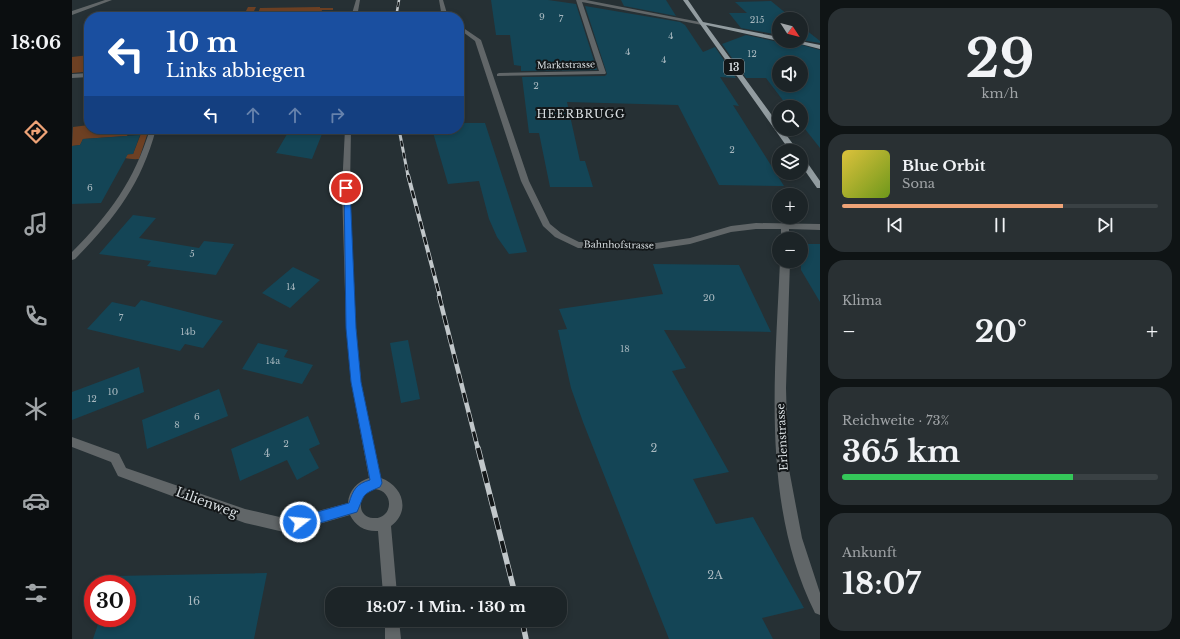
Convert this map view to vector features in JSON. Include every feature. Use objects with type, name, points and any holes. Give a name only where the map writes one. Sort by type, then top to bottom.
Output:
[{"type":"main road","name":"13","points":[[685,0],[789,144]]},
{"type":"main road","points":[[702,23],[772,37]]},
{"type":"main road","points":[[808,44],[820,47]]},
{"type":"main road","points":[[808,170],[820,186]]},
{"type":"street","points":[[72,11],[95,0]]},
{"type":"street","points":[[72,11],[110,0]]},
{"type":"street","points":[[355,12],[358,0]]},
{"type":"street","points":[[442,0],[443,12]]},
{"type":"street","points":[[579,0],[702,23]]},
{"type":"street","name":"Marktstrasse","points":[[499,75],[603,73],[579,0]]},
{"type":"street","name":"Bahnhofstrasse","points":[[464,30],[478,40],[525,181],[547,226],[558,235],[578,244],[656,246],[690,241],[731,229],[756,226],[820,227]]},
{"type":"street","points":[[72,76],[84,75]]},
{"type":"street","points":[[72,257],[116,206],[132,183],[147,150],[152,134]]},
{"type":"street","points":[[348,134],[346,188],[351,328],[356,382],[376,483]]},
{"type":"street","points":[[785,226],[785,232]]},
{"type":"street","name":"Erlenstrasse","points":[[784,268],[780,388],[782,464],[795,538],[812,592],[820,608]]},
{"type":"street","name":"Lilienweg","points":[[72,442],[115,458],[122,472],[245,516],[288,526],[353,508]]},
{"type":"street","points":[[376,483],[389,487],[396,498],[396,505],[394,512],[384,522],[371,526],[364,524],[359,520],[353,508],[357,494],[362,488],[376,483]]},
{"type":"street","points":[[384,522],[389,587]]},
{"type":"street","points":[[392,627],[393,639]]},
{"type":"shaded area","points":[[248,7],[256,7],[254,12],[167,12],[246,11]]},
{"type":"shaded area","points":[[260,8],[333,8],[333,10],[322,10],[321,12],[258,12]]},
{"type":"shaded area","points":[[84,56],[84,72],[72,73],[72,57]]},
{"type":"shaded area","points":[[84,126],[84,134],[128,134],[127,136],[83,139],[80,145],[72,146],[73,127]]},
{"type":"shaded area","points":[[141,134],[147,134],[139,159],[110,156],[133,154]]},
{"type":"building","points":[[491,0],[548,0],[576,4],[597,70],[521,71],[521,66],[514,65],[510,35],[496,35]]},
{"type":"building","points":[[621,0],[666,0],[676,16],[624,6]]},
{"type":"building","points":[[771,1],[784,12],[772,12],[772,34],[741,28],[729,13],[747,13],[735,2]]},
{"type":"building","points":[[585,6],[680,22],[685,25],[703,52],[715,47],[736,78],[720,77],[739,106],[733,105],[772,167],[772,180],[780,180],[784,186],[719,185],[678,105],[567,102],[580,161],[585,161],[593,187],[550,187],[539,133],[529,133],[522,77],[605,76],[607,74]]},
{"type":"building","points":[[808,32],[820,41],[820,43],[808,41]]},
{"type":"building","points":[[746,35],[772,41],[772,48],[808,48],[808,47],[820,50],[820,148],[808,133],[808,100],[783,100],[777,92],[808,92],[808,56],[772,56],[772,86],[766,78],[746,78],[722,44]]},
{"type":"building","points":[[464,123],[485,123],[527,252],[509,254],[497,237],[489,219],[479,181],[448,184],[433,134],[464,134]]},
{"type":"building","points":[[287,134],[322,134],[312,159],[276,153]]},
{"type":"building","points":[[140,135],[133,154],[128,154],[101,203],[72,204],[72,146],[80,145],[83,139]]},
{"type":"building","points":[[133,215],[156,218],[139,238],[199,248],[204,241],[234,244],[216,275],[147,266],[151,261],[99,254]]},
{"type":"building","points":[[808,244],[820,244],[820,302],[801,268],[808,268]]},
{"type":"building","points":[[653,264],[739,265],[771,332],[664,330],[686,368],[672,371],[729,472],[693,479],[716,524],[753,517],[804,608],[762,618],[773,639],[669,639],[571,388],[558,330],[567,329],[559,309],[663,294]]},
{"type":"building","points":[[293,267],[320,280],[290,308],[262,293]]},
{"type":"building","points":[[141,300],[223,321],[203,348],[185,344],[180,351],[87,329],[112,302],[135,307]]},
{"type":"building","points":[[408,340],[420,399],[401,403],[390,343]]},
{"type":"building","points":[[258,343],[288,350],[284,357],[313,365],[302,384],[242,369]]},
{"type":"building","points":[[139,367],[144,392],[72,420],[72,392]]},
{"type":"building","points":[[219,389],[228,416],[147,449],[142,420]]},
{"type":"building","points":[[308,416],[320,444],[309,449],[319,468],[297,480],[287,460],[240,481],[231,449]]},
{"type":"building","points":[[267,573],[254,639],[93,639],[97,627],[136,627],[136,576]]},
{"type":"railway","points":[[397,12],[399,0]]},
{"type":"railway","points":[[400,134],[408,176]]},
{"type":"railway","points":[[408,175],[440,297]]},
{"type":"railway","points":[[439,296],[478,449]]},
{"type":"railway","points":[[478,448],[513,587]]},
{"type":"railway","points":[[523,627],[526,639]]},
{"type":"district","name":"HEERBRUGG","points":[[581,114]]},
{"type":"route","points":[[300,522],[353,508],[354,500],[362,488],[369,484],[376,483],[356,382],[351,328],[346,188]]}]
